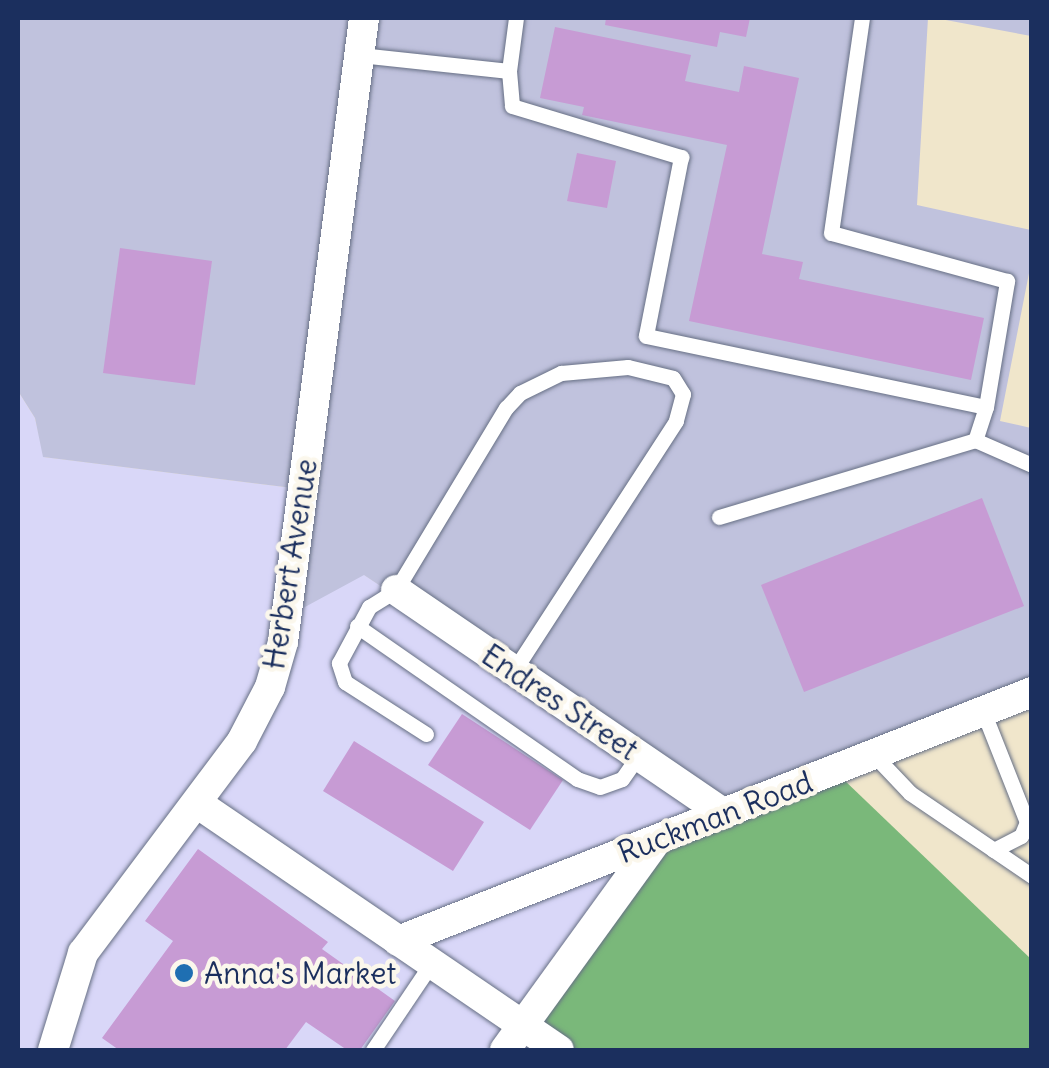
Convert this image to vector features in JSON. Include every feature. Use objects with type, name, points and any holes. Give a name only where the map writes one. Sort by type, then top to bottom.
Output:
[{"type":"street","name":"Herbert Avenue","points":[[53,1050],[83,953],[250,729],[282,642],[364,18]]},
{"type":"street","name":"Endres Street","points":[[396,590],[724,814]]},
{"type":"street","name":"Ruckman Road","points":[[398,941],[1032,692]]},
{"type":"street","points":[[197,803],[431,964],[514,1039],[560,1050]]},
{"type":"street","points":[[514,1039],[657,840]]},
{"type":"lane","points":[[516,18],[509,71],[512,106],[681,157],[646,336],[986,407]]},
{"type":"lane","points":[[862,18],[831,232],[1008,281],[986,407],[975,440]]},
{"type":"lane","points":[[360,55],[509,71]]},
{"type":"lane","points":[[426,734],[345,682],[339,663],[369,608],[396,590],[520,392],[561,372],[590,368],[640,368],[673,378],[683,394],[676,421],[514,670]]},
{"type":"lane","points":[[720,517],[975,440],[1032,465]]},
{"type":"lane","points":[[357,626],[577,779],[600,788],[622,780],[639,755]]},
{"type":"lane","points":[[983,712],[1027,822],[1021,836],[993,850]]},
{"type":"lane","points":[[874,754],[910,793],[1032,876]]},
{"type":"lane","points":[[373,1050],[431,964]]},
{"type":"shaded area","points":[[18,18],[928,18],[917,205],[1031,230],[1031,263],[1000,421],[1031,428],[1031,704],[734,822],[364,575],[292,614],[293,488],[43,457],[35,418],[18,391]]},
{"type":"shaded area","points":[[935,18],[1031,18],[1031,36]]},
{"type":"shaded area","points":[[18,391],[35,418],[44,457],[293,488],[363,574],[734,822],[569,1050],[18,1050]]},
{"type":"green space","points":[[842,778],[1031,959],[1031,1050],[569,1050],[535,1029],[666,848]]},
{"type":"building","points":[[606,18],[750,18],[746,37],[720,32],[717,47],[605,25]]},
{"type":"building","points":[[555,27],[691,55],[685,81],[739,92],[744,66],[799,78],[762,254],[803,262],[799,279],[984,318],[971,380],[689,321],[727,145],[582,115],[584,107],[540,98]]},
{"type":"building","points":[[577,153],[616,161],[607,208],[567,201]]},
{"type":"building","points":[[120,248],[212,261],[195,385],[103,373]]},
{"type":"building","points":[[982,498],[1024,606],[804,692],[761,585]]},
{"type":"building","points":[[462,714],[563,780],[530,830],[428,765]]},
{"type":"building","points":[[354,741],[484,822],[453,871],[323,791]]},
{"type":"building","points":[[198,849],[328,942],[322,949],[395,1001],[360,1050],[347,1050],[306,1022],[285,1050],[119,1050],[102,1038],[173,941],[145,921]]},
{"type":"place","name":"Anna's Market","points":[[184,973]]}]
